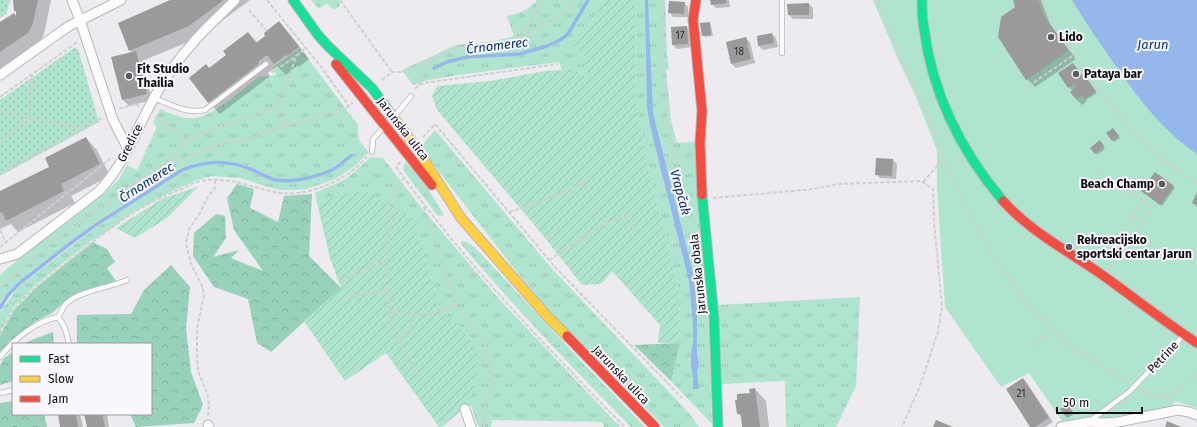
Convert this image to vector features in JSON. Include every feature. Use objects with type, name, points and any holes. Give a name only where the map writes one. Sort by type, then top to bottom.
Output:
[{"type":"street","points":[[72,0],[113,120],[128,149]]},
{"type":"street","points":[[0,75],[69,26],[120,0]]},
{"type":"street","name":"Gredice","points":[[0,259],[17,254],[99,190],[109,180],[117,169],[145,114],[170,72],[193,43],[235,0]]},
{"type":"street","name":"Jarunska ulica","points":[[282,0],[318,47],[343,72],[432,185],[444,208],[466,236],[489,258],[505,270]]},
{"type":"street","name":"Jarunska ulica","points":[[293,0],[318,35],[372,88],[415,146],[461,218],[505,270],[547,316],[655,427]]},
{"type":"street","name":"Jarunska obala","points":[[696,0],[694,19],[701,104],[700,143],[702,199],[714,318],[718,427]]},
{"type":"street","points":[[922,0],[924,29],[929,61],[940,94],[957,136],[980,173],[1004,202],[1035,229],[1197,343]]},
{"type":"street","points":[[465,409],[471,427]]},
{"type":"street","points":[[1089,422],[1118,422],[1178,410],[1197,415]]},
{"type":"street","name":"Petrine","points":[[1061,427],[1089,422]]},
{"type":"lane","points":[[782,0],[782,53]]},
{"type":"lane","points":[[154,98],[186,111],[197,112],[206,110],[266,64]]},
{"type":"lane","points":[[372,152],[373,139],[411,96]]},
{"type":"lane","points":[[13,343],[33,327],[49,319],[58,317],[64,306],[70,300],[127,280]]},
{"type":"lane","points":[[58,317],[62,322],[69,343]]},
{"type":"lane","name":"Petrine","points":[[1089,422],[1132,389],[1184,335]]},
{"type":"lane","points":[[0,357],[12,344]]},
{"type":"lane","points":[[0,393],[12,390]]},
{"type":"path","points":[[267,0],[322,68],[349,106]]},
{"type":"path","points":[[340,0],[392,72]]},
{"type":"path","points":[[519,38],[530,23],[543,0]]},
{"type":"path","points":[[377,84],[392,72],[405,72],[454,48],[495,45],[519,38],[532,32],[543,23],[560,16],[568,9],[573,0]]},
{"type":"path","points":[[662,0],[662,48],[666,108],[670,135],[691,218]]},
{"type":"path","points":[[878,0],[893,39],[932,126],[943,159],[974,223],[995,260],[1025,300],[1052,330],[1073,348],[1130,384]]},
{"type":"path","points":[[1042,0],[1050,19],[1090,79],[1132,131],[1154,153],[1177,171],[1197,183]]},
{"type":"path","points":[[249,10],[267,31]]},
{"type":"path","points":[[0,97],[76,43],[79,46]]},
{"type":"path","points":[[266,64],[273,72],[306,48]]},
{"type":"path","points":[[1024,89],[1074,55]]},
{"type":"path","points":[[166,164],[188,139],[226,124],[263,114],[276,106],[285,91],[296,56]]},
{"type":"path","points":[[411,96],[418,86],[431,60]]},
{"type":"path","points":[[418,86],[424,83],[558,64]]},
{"type":"path","points":[[30,119],[32,74]]},
{"type":"path","points":[[0,287],[54,241],[152,171],[166,164],[206,149],[254,137],[287,125],[310,120],[349,106],[353,103]]},
{"type":"path","points":[[116,110],[135,104],[142,108]]},
{"type":"path","points":[[276,106],[287,125]]},
{"type":"path","points":[[0,111],[30,119],[84,128]]},
{"type":"path","points":[[0,174],[105,115]]},
{"type":"path","points":[[154,116],[188,139]]},
{"type":"path","points":[[0,140],[30,119]]},
{"type":"path","points":[[422,138],[435,124],[549,260],[682,398]]},
{"type":"path","points":[[0,334],[14,309],[45,279],[95,240],[132,214],[166,196],[200,181],[215,180],[233,181],[276,193],[292,194],[311,191],[344,177],[362,163],[372,152]]},
{"type":"path","points":[[0,247],[111,158]]},
{"type":"path","points":[[923,182],[943,159]]},
{"type":"path","points":[[401,162],[396,167],[423,204],[468,260],[625,427]]},
{"type":"path","points":[[1095,168],[1152,207],[1105,278]]},
{"type":"path","points":[[404,177],[390,202],[388,209],[390,216],[388,261],[389,314],[398,339],[418,373]]},
{"type":"path","points":[[208,426],[209,404],[198,371],[197,356],[197,329],[204,295],[202,286],[190,264],[186,243],[189,228],[200,213],[207,198],[215,188],[215,180]]},
{"type":"path","points":[[702,199],[814,189],[838,184],[921,180],[933,189],[934,222],[942,307],[938,332],[920,386],[902,427]]},
{"type":"path","points":[[509,212],[535,204],[586,182]]},
{"type":"path","points":[[1095,271],[1143,201]]},
{"type":"path","points":[[423,204],[456,305],[484,340],[492,385],[483,414],[484,427]]},
{"type":"path","points":[[549,260],[607,222],[629,215],[634,231]]},
{"type":"path","points":[[0,230],[6,242]]},
{"type":"path","points":[[343,282],[378,263],[388,261]]},
{"type":"path","points":[[348,299],[357,295],[388,290]]},
{"type":"path","points":[[389,314],[404,312],[412,314],[440,313],[456,305]]},
{"type":"path","points":[[398,339],[410,333],[412,314]]},
{"type":"path","points":[[1033,346],[1052,330]]},
{"type":"path","points":[[1142,390],[1162,396],[1176,390],[1197,375]]},
{"type":"path","points":[[616,427],[620,423]]},
{"type":"green space","points":[[0,0],[10,0],[7,13],[0,18]]},
{"type":"green space","points":[[311,0],[338,0],[340,2],[339,7],[336,9],[331,8],[327,3],[319,9]]},
{"type":"green space","points":[[537,0],[606,0],[573,47],[583,51],[587,74],[585,77],[575,69],[562,70],[559,62],[458,75],[429,80],[413,85],[402,70],[456,45],[495,41],[514,36],[507,16],[524,11]]},
{"type":"green space","points":[[606,0],[635,0],[636,103],[647,162],[679,292],[680,343],[658,343],[660,325],[612,271],[601,284],[582,285],[541,233],[437,110],[432,96],[437,86],[490,81],[546,71],[575,69],[585,77],[587,74],[583,52],[573,47]]},
{"type":"green space","points":[[635,0],[665,0],[669,69],[666,70],[671,120],[677,143],[697,142],[706,255],[712,424],[671,381],[680,343],[679,292],[647,162],[636,103]]},
{"type":"green space","name":"Rekreacijsko sportski centar Jarun","points":[[873,0],[1197,0],[1197,408],[1175,401],[1171,408],[1109,418],[1062,421],[1029,373],[1001,387],[945,307],[937,188],[937,151],[916,97]]},
{"type":"green space","points":[[74,48],[78,49],[99,122],[0,176],[0,100]]},
{"type":"green space","points":[[300,48],[358,125],[359,140],[369,152],[355,166],[335,179],[307,189],[280,190],[240,178],[212,176],[197,180],[164,195],[131,213],[112,228],[91,241],[37,284],[13,308],[0,332],[0,312],[23,283],[98,226],[182,171],[198,166],[215,164],[240,167],[265,178],[292,182],[324,175],[338,168],[353,156],[354,154],[352,152],[340,163],[315,175],[290,179],[275,178],[241,164],[224,161],[198,163],[181,168],[96,222],[72,240],[20,281],[7,294],[0,304],[0,275],[16,261],[104,194],[119,179],[127,165],[137,170],[157,127],[153,124],[160,109],[176,116],[187,118],[196,118],[205,115],[225,103],[260,76],[272,76],[276,74],[272,68]]},
{"type":"green space","points":[[435,130],[553,270],[689,413],[699,427],[664,427],[550,312],[519,275],[420,147]]},
{"type":"green space","points":[[371,157],[383,158],[420,206],[499,299],[620,427],[604,427],[602,422],[492,420],[491,427],[480,427],[477,424],[471,405],[465,407],[457,324],[441,311],[413,218],[342,193],[317,203],[315,193],[346,179]]},
{"type":"green space","points":[[405,162],[417,172],[444,215],[437,215],[403,170]]},
{"type":"green space","points":[[237,184],[254,189],[250,208],[278,222],[284,196],[312,194],[309,256],[341,288],[271,352],[257,343],[248,299],[214,287],[193,256],[194,233],[216,214],[225,216],[226,238],[213,257],[239,250],[231,258],[263,271],[234,230],[227,198]]},
{"type":"green space","points":[[199,186],[167,218],[135,238],[116,228],[162,199]]},
{"type":"green space","points":[[366,191],[413,218],[441,311],[457,323],[473,345],[478,369],[473,391],[465,407],[442,427],[439,427],[386,353],[345,381],[304,321],[341,288],[330,258],[317,203],[342,193]]},
{"type":"green space","points":[[462,241],[472,245],[480,253],[645,427],[631,427],[566,360],[481,268],[461,244]]},
{"type":"green space","points":[[93,242],[107,249],[115,262],[107,268],[116,281],[68,299],[52,313],[35,322],[10,341],[0,352],[0,336],[14,310],[39,285]]},
{"type":"green space","points":[[171,265],[190,287],[186,329],[191,372],[203,405],[194,423],[136,427],[130,415],[152,415],[152,343],[77,343],[77,315],[131,314],[144,290]]},
{"type":"green space","points":[[860,297],[856,386],[836,427],[786,427],[785,381],[721,384],[718,305]]},
{"type":"green space","points":[[53,332],[54,343],[26,343]]},
{"type":"green space","points":[[680,343],[671,381],[634,345]]},
{"type":"green space","points":[[12,353],[12,381],[0,385],[0,366],[4,358]]},
{"type":"green space","points":[[12,401],[12,415],[44,415],[47,427],[0,427],[0,403]]},
{"type":"water","points":[[645,0],[648,0],[653,113],[693,273],[697,308],[697,353],[699,364],[697,372],[699,389],[693,389],[691,353],[693,344],[693,324],[689,281],[652,134],[647,108]]},
{"type":"water","name":"Jarun","points":[[1072,0],[1197,0],[1197,154],[1170,132],[1146,106],[1114,63]]},
{"type":"building","points":[[13,0],[38,0],[33,23],[28,33],[0,52],[0,22],[14,13],[16,16]]},
{"type":"building","points":[[170,0],[224,0],[189,26],[129,51],[118,23]]},
{"type":"building","points":[[710,0],[726,0],[727,3],[711,5]]},
{"type":"building","points":[[1013,0],[1038,0],[1044,16],[1068,51],[1026,80],[998,37],[1001,17],[1015,7]]},
{"type":"building","points":[[669,1],[685,2],[684,14],[668,13]]},
{"type":"building","points":[[809,3],[809,15],[788,15],[787,4]]},
{"type":"building","points":[[279,21],[299,47],[274,64],[267,55],[258,62],[259,64],[208,103],[189,78],[206,64],[209,68],[226,55],[223,51],[248,32],[256,43],[265,36],[264,33]]},
{"type":"building","points":[[710,22],[711,35],[702,36],[700,23]]},
{"type":"building","points":[[687,26],[688,44],[672,45],[671,27]]},
{"type":"building","points":[[772,33],[774,43],[758,46],[757,36]]},
{"type":"building","points":[[746,37],[751,59],[731,64],[726,42]]},
{"type":"building","name":"Fit Studio Thailia","points":[[136,51],[147,94],[122,100],[111,57]]},
{"type":"building","points":[[1073,63],[1083,77],[1068,88],[1058,73]]},
{"type":"building","points":[[1085,76],[1096,91],[1085,99],[1082,95],[1076,99],[1070,92],[1076,87],[1074,84]]},
{"type":"building","points":[[1113,128],[1119,136],[1112,141],[1106,133]]},
{"type":"building","points":[[86,137],[100,164],[61,184],[64,191],[6,221],[2,212],[0,213],[0,191],[49,167],[45,158]]},
{"type":"building","points":[[1100,140],[1104,146],[1095,154],[1090,148]]},
{"type":"building","points":[[876,158],[893,159],[892,176],[875,175]]},
{"type":"building","points":[[1155,172],[1174,186],[1160,205],[1141,191]]},
{"type":"building","points":[[1197,192],[1197,206],[1192,203]]},
{"type":"building","points":[[1023,378],[1049,418],[1035,427],[1030,427],[1006,389]]},
{"type":"building","points":[[755,388],[760,427],[742,427],[741,414],[737,414],[735,400],[737,400],[737,394],[750,393],[749,389]]},
{"type":"building","points":[[1067,404],[1073,412],[1066,417],[1060,409]]},
{"type":"building","points":[[58,415],[76,415],[78,427],[60,427]]},
{"type":"building","points":[[84,415],[102,415],[105,427],[87,427]]},
{"type":"building","points":[[936,420],[953,427],[933,427]]},
{"type":"building","points":[[1167,421],[1181,427],[1165,427]]},
{"type":"waterway","name":"Črnomerec","points":[[434,68],[447,62],[467,57],[520,54],[547,46],[560,40],[568,34],[588,0]]},
{"type":"waterway","name":"Črnomerec","points":[[0,308],[8,295],[21,282],[71,243],[97,224],[182,170],[207,163],[225,163],[242,166],[276,180],[299,180],[316,176],[331,170],[352,155]]},
{"type":"traffic: fast","points":[[293,0],[318,35],[372,88],[391,114]]},
{"type":"traffic: fast","points":[[922,0],[923,21],[928,52],[941,98],[974,162],[1003,201]]},
{"type":"traffic: fast","points":[[702,195],[714,318],[718,427]]},
{"type":"traffic: slow","points":[[391,114],[415,146],[461,218],[547,316],[567,336]]},
{"type":"traffic: jam","points":[[696,0],[693,19],[702,111],[700,143],[702,195]]},
{"type":"traffic: jam","points":[[336,64],[432,185]]},
{"type":"traffic: jam","points":[[1003,201],[1036,231],[1098,272],[1197,343]]},
{"type":"traffic: jam","points":[[567,336],[655,427]]},
{"type":"place","name":"Lido","points":[[1051,37]]},
{"type":"place","name":"Pataya bar","points":[[1076,74]]},
{"type":"place","name":"Fit Studio Thailia","points":[[129,76]]},
{"type":"place","name":"Beach Champ","points":[[1162,184]]},
{"type":"place","name":"Rekreacijsko sportski centar Jarun","points":[[1069,247]]},
{"type":"water label","name":"Vrapčak","points":[[681,192]]}]
